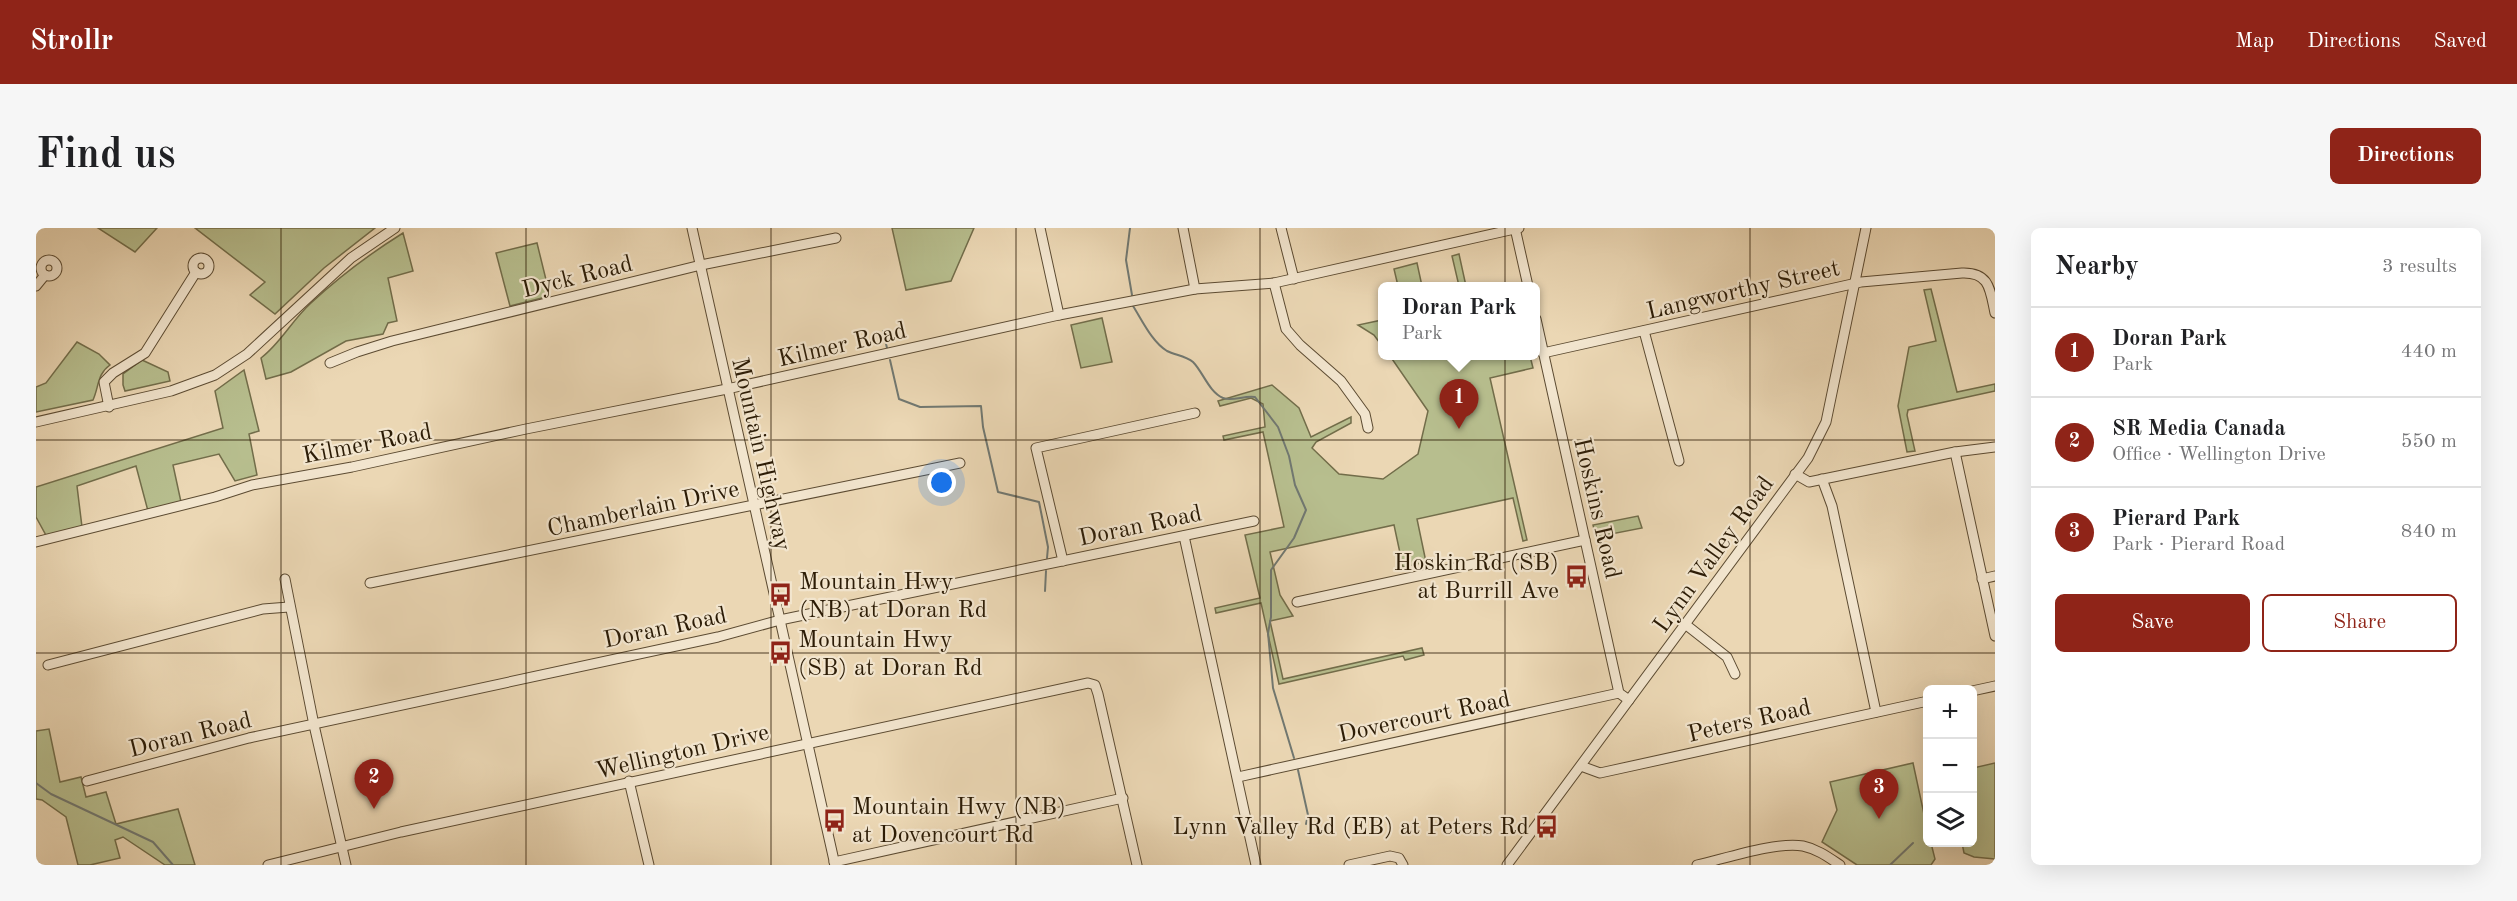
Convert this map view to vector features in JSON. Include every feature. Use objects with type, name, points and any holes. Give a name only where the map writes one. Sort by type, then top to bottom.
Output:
[{"type":"street","points":[[36,422],[187,386],[215,375],[236,362],[351,258],[395,228]]},
{"type":"street","name":"Mountain Highway","points":[[692,228],[834,863]]},
{"type":"street","points":[[1040,228],[1059,315]]},
{"type":"street","points":[[1183,228],[1195,290]]},
{"type":"street","points":[[1281,228],[1294,279]]},
{"type":"street","points":[[1516,228],[1527,282]]},
{"type":"street","name":"Kilmer Road","points":[[36,542],[214,497],[252,484],[352,468],[526,429],[727,389],[1059,315],[1195,290],[1294,279],[1516,228]]},
{"type":"street","name":"Lynn Valley Road","points":[[1507,865],[1795,474],[1823,431],[1866,228]]},
{"type":"street","name":"Dyck Road","points":[[330,363],[392,341],[701,265],[836,238]]},
{"type":"street","points":[[109,406],[104,382],[113,373],[146,353],[196,272]]},
{"type":"street","name":"Langworthy Street","points":[[1543,353],[1854,285],[1953,274],[1971,273],[1981,276],[1989,288],[1995,313]]},
{"type":"street","points":[[36,285],[45,275]]},
{"type":"street","points":[[1274,283],[1286,329],[1300,345],[1341,381],[1365,414],[1368,428]]},
{"type":"street","points":[[1644,331],[1679,461]]},
{"type":"street","name":"Hoskins Road","points":[[1540,338],[1619,693]]},
{"type":"street","points":[[1063,561],[1036,447],[1195,413]]},
{"type":"street","points":[[1795,474],[1809,482],[1955,452],[1995,447]]},
{"type":"street","points":[[1955,452],[1995,636]]},
{"type":"street","name":"Chamberlain Drive","points":[[370,583],[960,463]]},
{"type":"street","points":[[1822,479],[1832,506],[1876,712]]},
{"type":"street","name":"Doran Road","points":[[87,782],[249,738],[718,637],[780,620],[1254,520]]},
{"type":"street","points":[[1184,536],[1256,865]]},
{"type":"street","points":[[1297,602],[1585,540]]},
{"type":"street","points":[[1982,579],[1995,576]]},
{"type":"street","points":[[285,579],[314,725],[346,865]]},
{"type":"street","points":[[48,664],[263,609],[289,607]]},
{"type":"street","points":[[1685,624],[1728,657],[1736,674]]},
{"type":"street","name":"Wellington Drive","points":[[268,865],[341,846],[629,781],[1080,683],[1095,685],[1123,798]]},
{"type":"street","points":[[1977,690],[1995,686]]},
{"type":"street","points":[[1619,693],[1629,700]]},
{"type":"street","name":"Dovercourt Road","points":[[1238,777],[1619,693]]},
{"type":"street","name":"Peters Road","points":[[1581,766],[1600,773],[1923,702]]},
{"type":"street","points":[[629,781],[649,865]]},
{"type":"street","points":[[834,863],[1123,798],[1137,865]]},
{"type":"street","points":[[1697,865],[1771,848],[1800,845],[1815,849],[1840,865]]},
{"type":"street","points":[[1348,865],[1390,856],[1398,858],[1403,865]]},
{"type":"green space","points":[[98,228],[157,228],[135,252]]},
{"type":"green space","points":[[195,228],[375,228],[324,268],[275,314],[250,295],[265,282]]},
{"type":"green space","points":[[892,228],[974,228],[951,281],[906,290]]},
{"type":"green space","points":[[403,233],[413,271],[388,278],[397,321],[388,323],[383,334],[346,341],[291,372],[266,379],[261,358],[304,310],[356,266]]},
{"type":"green space","points":[[537,243],[550,296],[510,306],[496,253]]},
{"type":"green space","points":[[1459,254],[1465,282],[1458,282],[1452,256]]},
{"type":"green space","points":[[1417,263],[1421,282],[1397,282],[1394,269]]},
{"type":"green space","points":[[1931,289],[1957,392],[1995,384],[1995,391],[1908,410],[1907,415],[1915,451],[1907,452],[1898,406],[1909,347],[1936,341],[1924,290]]},
{"type":"green space","points":[[1102,318],[1112,362],[1081,368],[1071,325]]},
{"type":"green space","points":[[1378,321],[1378,340],[1374,335],[1358,325]]},
{"type":"green space","points":[[77,342],[99,354],[110,365],[100,377],[93,400],[36,412],[36,387],[46,383]]},
{"type":"green space","points":[[142,360],[168,372],[170,381],[125,391],[123,374]]},
{"type":"green space","points":[[1393,360],[1531,360],[1533,368],[1490,378],[1527,540],[1523,541],[1513,498],[1417,519],[1426,562],[1403,567],[1394,525],[1270,552],[1280,595],[1293,616],[1270,621],[1283,679],[1422,648],[1424,655],[1405,660],[1403,656],[1279,684],[1261,603],[1216,613],[1215,608],[1260,598],[1245,535],[1284,527],[1263,432],[1224,440],[1223,436],[1265,427],[1263,404],[1251,398],[1220,406],[1218,401],[1272,385],[1299,408],[1311,437],[1351,417],[1351,423],[1316,442],[1312,448],[1339,474],[1383,479],[1418,454],[1428,411]]},
{"type":"green space","points":[[244,370],[259,431],[249,434],[257,475],[235,481],[219,454],[173,465],[181,502],[148,511],[136,466],[77,486],[82,527],[47,537],[36,517],[36,487],[223,428],[215,391]]},
{"type":"green space","points":[[1638,516],[1642,528],[1596,537],[1593,525]]},
{"type":"green space","points":[[49,729],[60,782],[81,777],[86,797],[106,792],[116,824],[178,809],[195,865],[165,865],[123,837],[115,840],[120,858],[90,865],[78,865],[66,817],[42,800],[36,799],[36,731]]},
{"type":"green space","points":[[1913,763],[1923,809],[1923,847],[1932,847],[1935,859],[1931,865],[1857,865],[1822,842],[1837,810],[1830,782]]},
{"type":"green space","points":[[1995,763],[1995,859],[1974,857],[1964,853],[1963,847],[1977,847],[1977,767]]},
{"type":"waterway","points":[[1130,228],[1126,260],[1132,295]]},
{"type":"waterway","points":[[1133,306],[1157,342],[1167,351],[1193,362],[1218,395],[1230,399],[1255,397],[1278,427],[1289,456],[1295,485],[1306,510],[1294,538],[1271,570],[1271,617],[1268,633],[1273,688],[1294,758]]},
{"type":"waterway","points":[[883,331],[887,348]]},
{"type":"waterway","points":[[890,360],[899,399],[920,407],[981,406],[983,427],[998,492],[1039,502],[1048,547],[1047,558]]},
{"type":"waterway","points":[[1045,591],[1046,571]]},
{"type":"waterway","points":[[1298,770],[1308,815],[1306,824]]},
{"type":"waterway","points":[[36,783],[51,794],[153,842],[173,865]]},
{"type":"waterway","points":[[1890,865],[1913,843]]},
{"type":"place","name":"Doran Park","points":[[1459,429]]},
{"type":"place","name":"Hoskin Rd (SB) at Burrill Ave","points":[[1577,576]]},
{"type":"place","name":"Mountain Hwy (NB) at Doran Rd","points":[[781,595]]},
{"type":"place","name":"Mountain Hwy (SB) at Doran Rd","points":[[780,653]]},
{"type":"place","name":"SR Media Canada","points":[[374,809]]},
{"type":"place","name":"Pierard Park","points":[[1879,819]]},
{"type":"place","name":"Mountain Hwy (NB) at Dovencourt Rd","points":[[834,820]]},
{"type":"place","name":"Lynn Valley Rd (EB) at Peters Rd","points":[[1547,826]]}]
